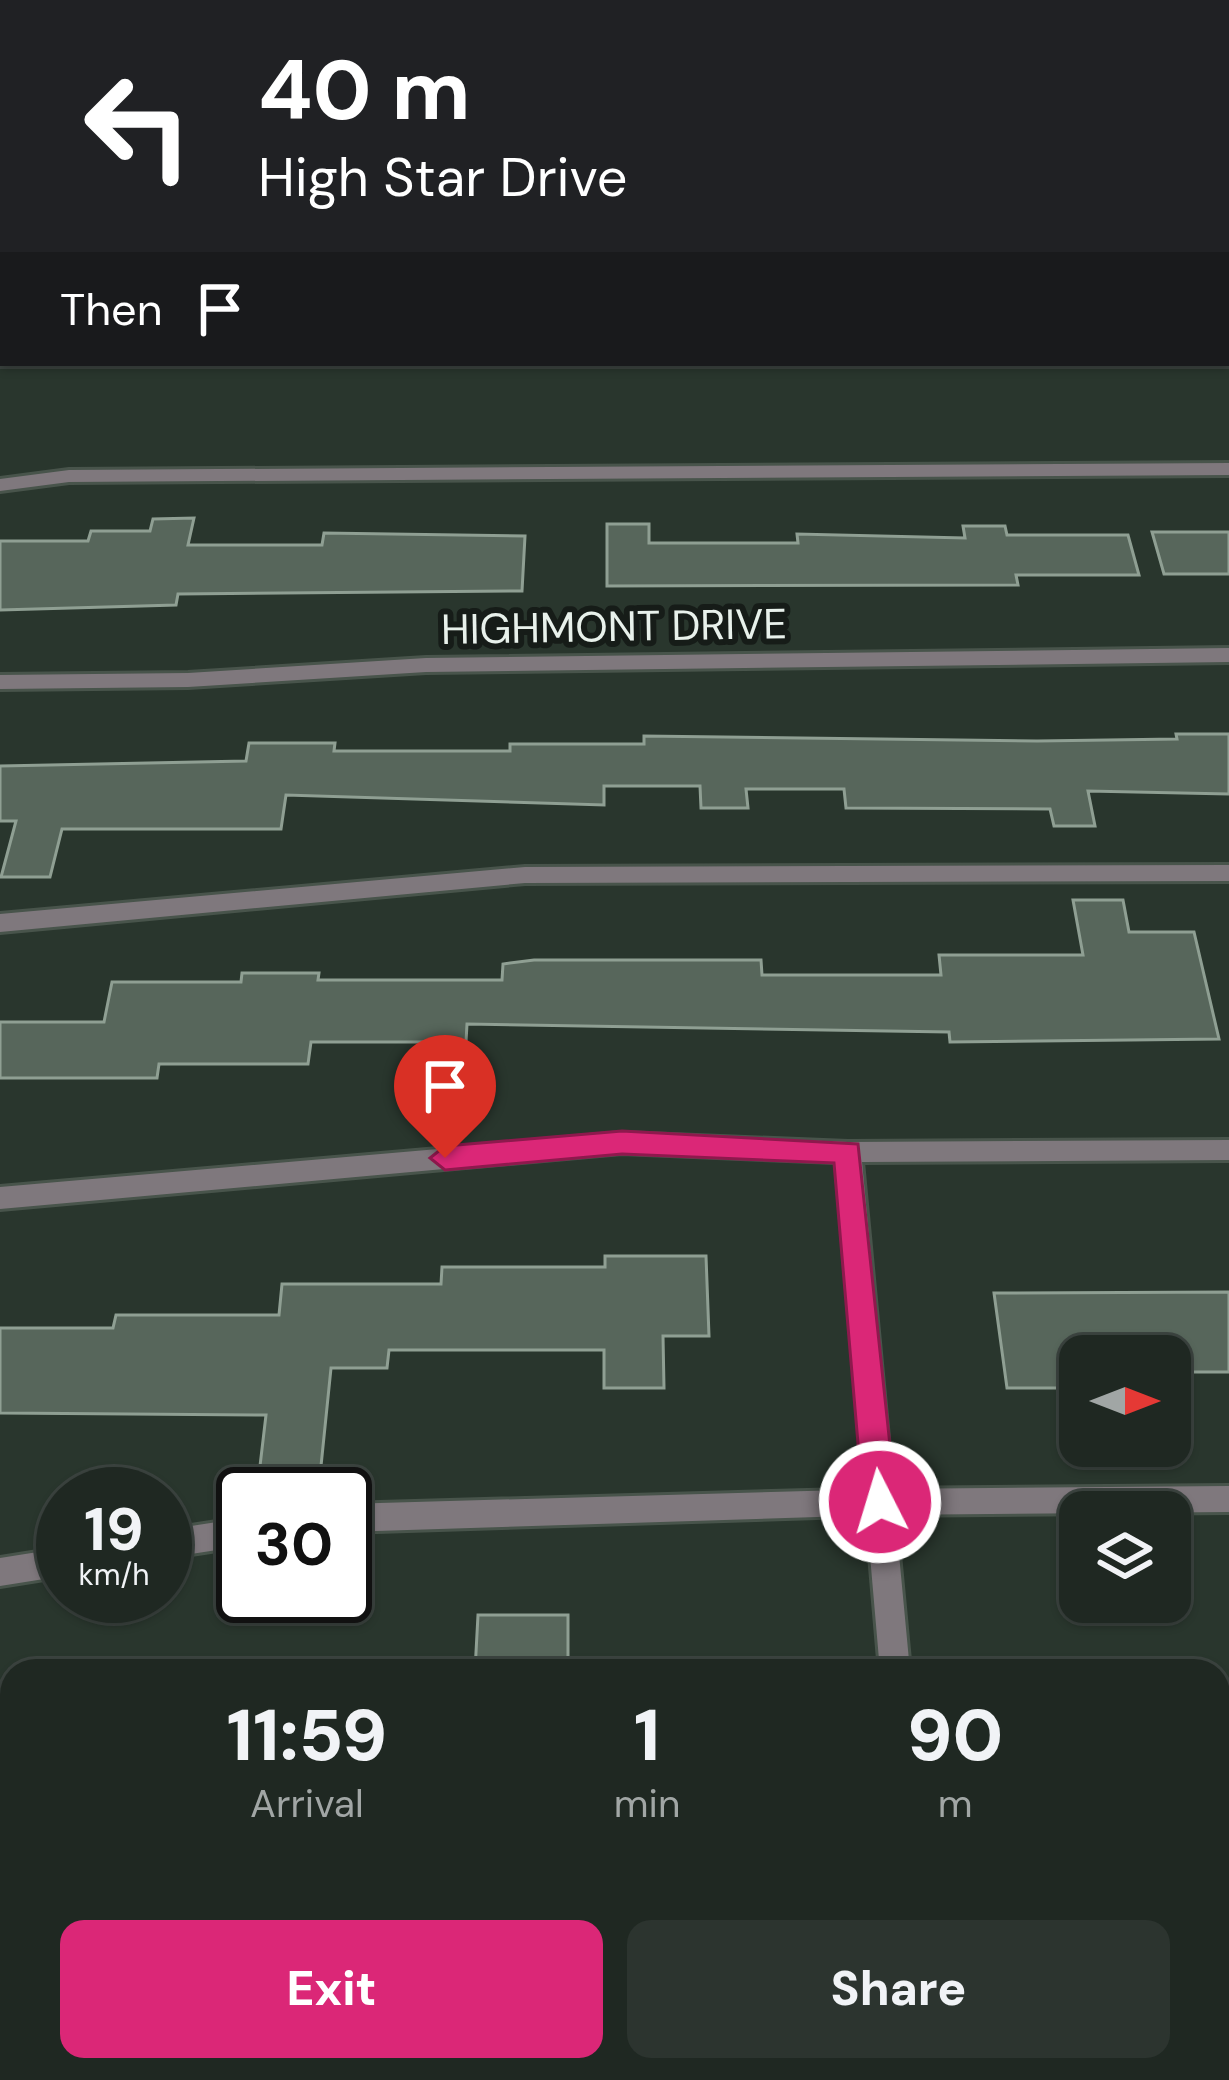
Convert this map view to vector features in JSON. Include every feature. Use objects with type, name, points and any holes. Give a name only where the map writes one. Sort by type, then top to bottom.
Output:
[{"type":"street","points":[[0,484],[69,476],[1229,469]]},
{"type":"street","name":"HIGHMONT DRIVE","points":[[0,682],[188,680],[450,665],[1229,655]]},
{"type":"street","points":[[0,923],[525,875],[1229,873]]},
{"type":"street","points":[[0,1198],[622,1143],[848,1152],[1229,1150]]},
{"type":"street","points":[[848,1152],[894,1659]]},
{"type":"street","points":[[372,1517],[880,1502],[1229,1499]]},
{"type":"street","points":[[0,1572],[36,1566]]},
{"type":"building","points":[[194,518],[188,545],[322,545],[324,533],[525,536],[522,591],[178,594],[176,605],[0,610],[0,541],[88,541],[91,531],[150,531],[153,519]]},
{"type":"building","points":[[607,524],[649,524],[649,543],[798,543],[797,534],[965,538],[963,526],[1005,526],[1007,535],[1128,535],[1139,575],[1016,575],[1018,585],[607,586]]},
{"type":"building","points":[[1152,532],[1229,532],[1229,574],[1164,574]]},
{"type":"building","points":[[1176,734],[1229,734],[1229,794],[1088,791],[1095,826],[1054,826],[1050,809],[846,808],[844,789],[746,789],[748,808],[701,808],[700,786],[604,786],[604,805],[286,795],[281,829],[62,829],[50,877],[1,877],[16,821],[0,821],[0,766],[246,761],[249,743],[335,743],[334,751],[510,751],[510,744],[644,744],[644,736],[1037,741],[1177,739]]},
{"type":"building","points":[[1073,900],[1123,900],[1129,932],[1194,932],[1219,1039],[950,1042],[949,1032],[467,1024],[466,1042],[311,1042],[308,1064],[159,1064],[157,1078],[0,1078],[0,1022],[104,1022],[112,982],[241,982],[242,973],[319,973],[318,980],[502,980],[503,964],[534,960],[761,960],[762,975],[941,975],[939,955],[1083,955]]},
{"type":"building","points":[[605,1256],[706,1256],[709,1336],[663,1336],[664,1388],[604,1388],[604,1350],[389,1350],[387,1368],[331,1368],[321,1466],[260,1466],[266,1415],[0,1413],[0,1328],[113,1328],[116,1315],[279,1315],[282,1284],[441,1284],[442,1267],[605,1267]]},
{"type":"building","points":[[1229,1292],[1229,1372],[1191,1372],[1191,1335],[1059,1335],[1059,1388],[1007,1388],[994,1293]]},
{"type":"building","points":[[478,1615],[568,1615],[568,1659],[476,1659]]},
{"type":"route","points":[[445,1158],[622,1143],[848,1152],[880,1502]]}]
